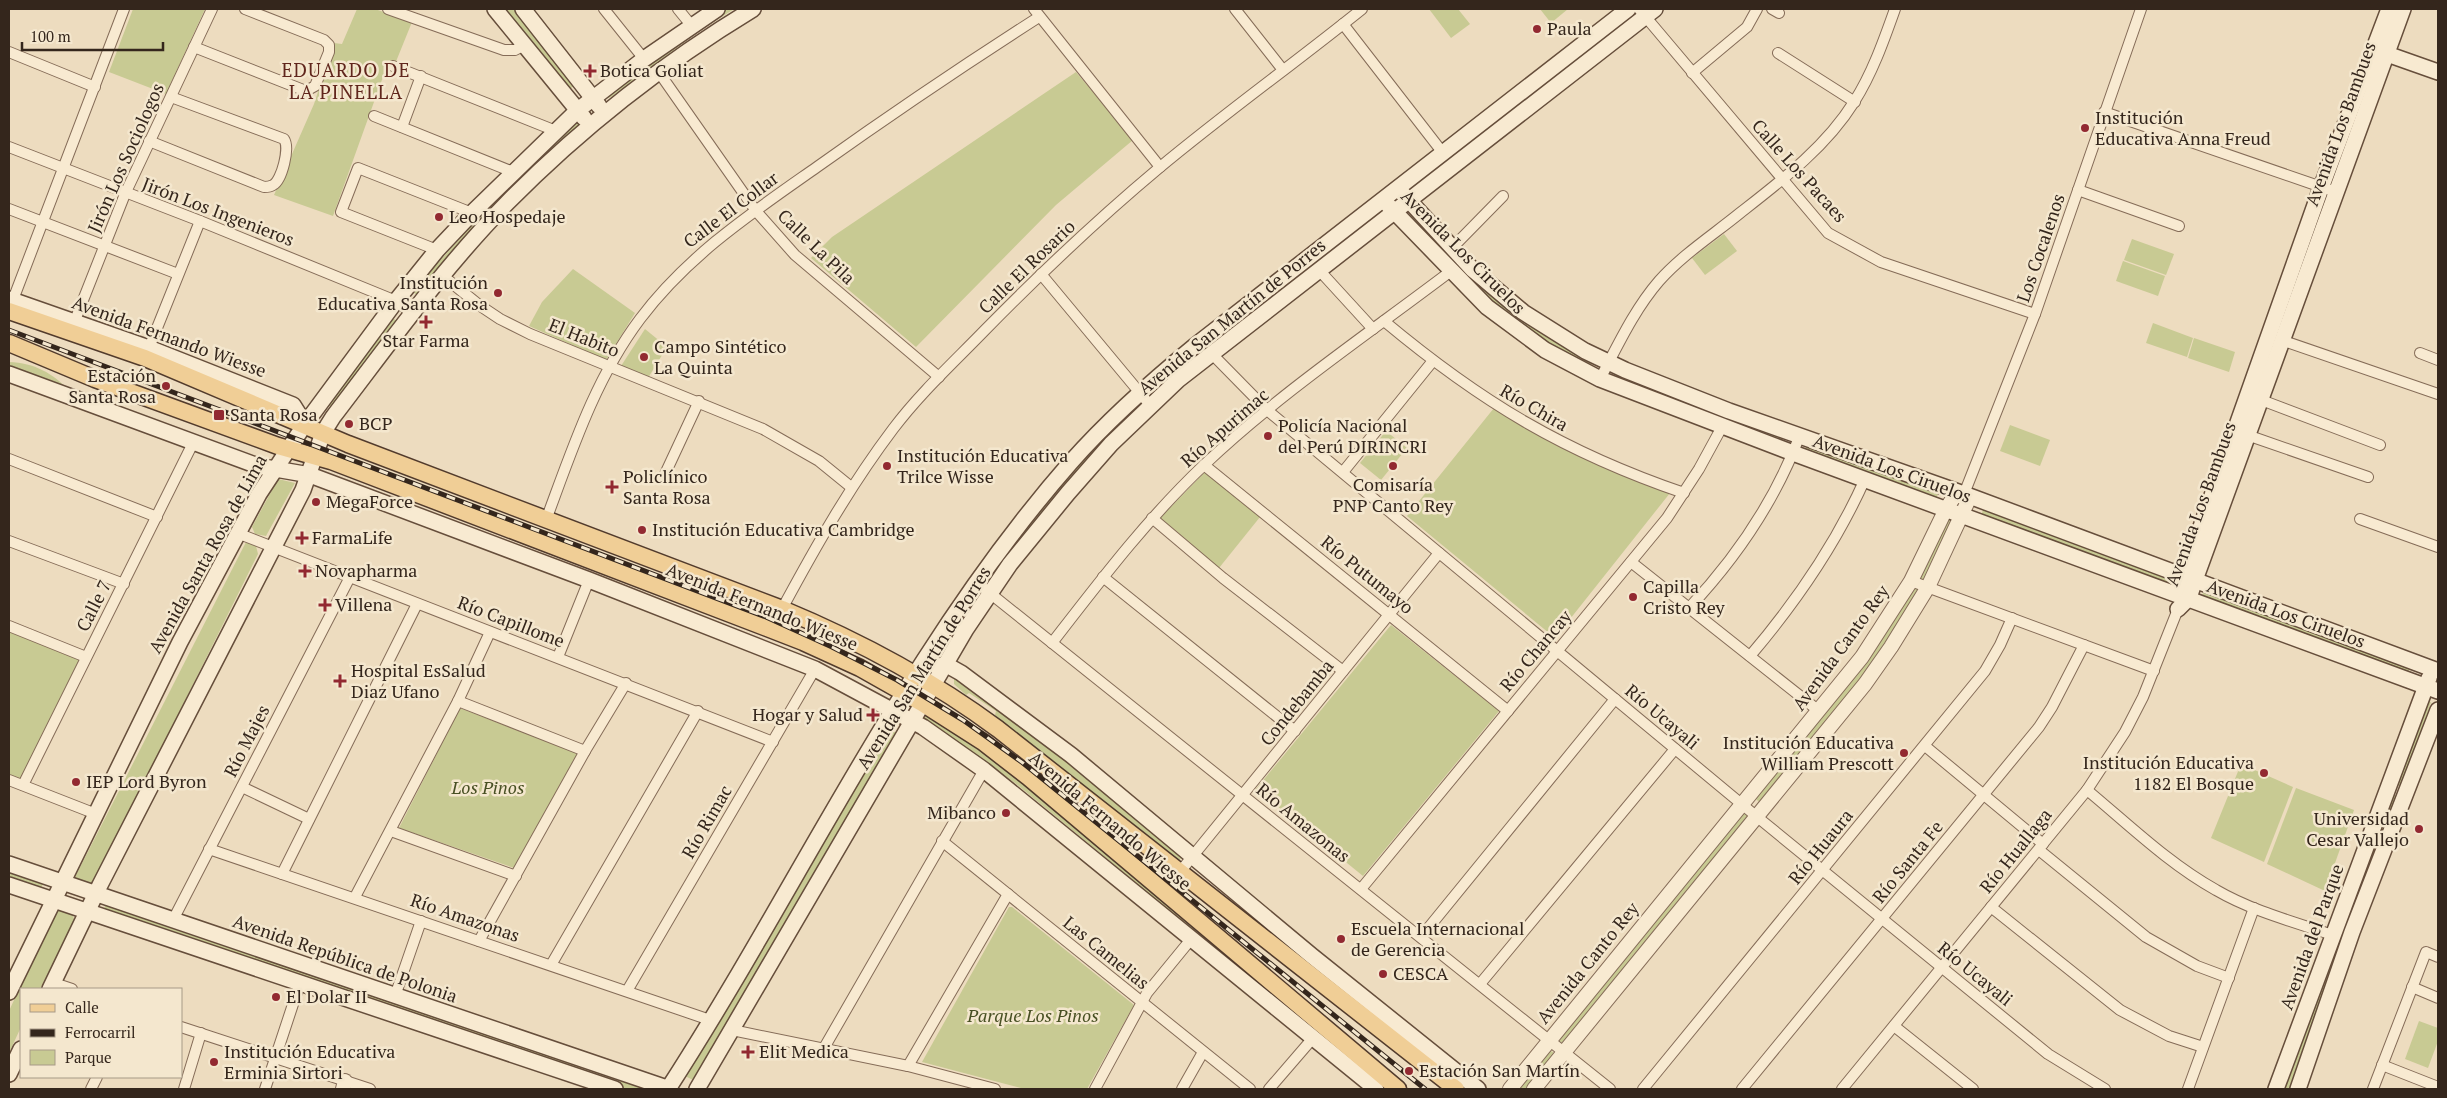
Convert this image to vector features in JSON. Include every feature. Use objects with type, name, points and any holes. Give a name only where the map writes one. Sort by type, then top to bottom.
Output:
[{"type":"main road","points":[[495,9],[591,127]]},
{"type":"main road","points":[[523,9],[606,115]]},
{"type":"main road","name":"Avenida Santa Rosa de Lima","points":[[9,992],[13,971],[53,900],[180,642],[237,533],[274,469],[305,424],[396,301],[437,250],[472,213],[578,110],[644,59],[717,9]]},
{"type":"main road","points":[[52,986],[96,892],[310,475],[323,433],[333,417],[412,313],[507,203],[591,127],[658,71],[753,9]]},
{"type":"main road","name":"Avenida San Martín de Porres","points":[[669,1089],[914,675],[976,582],[1022,521],[1072,461],[1140,393],[1196,345],[1628,9]]},
{"type":"main road","name":"Avenida Los Bambues","points":[[2189,578],[2247,435],[2254,397],[2281,340],[2336,192],[2380,53],[2389,9]]},
{"type":"main road","name":"Avenida Los Bambues","points":[[2181,600],[2254,397],[2321,188],[2380,53],[2403,9]]},
{"type":"main road","name":"Avenida San Martín de Porres","points":[[697,1089],[956,645],[1010,564],[1111,444],[1150,406],[1211,353],[1612,43],[1647,12]]},
{"type":"main road","points":[[1601,30],[1612,43]]},
{"type":"main road","points":[[2380,53],[2438,72]]},
{"type":"main road","points":[[1532,84],[1542,97]]},
{"type":"main road","name":"Avenida Los Ciruelos","points":[[1398,188],[1452,248],[1497,292],[1552,332],[1609,362],[1729,411],[1964,494],[2189,578],[2436,666]]},
{"type":"main road","name":"Avenida Los Ciruelos","points":[[1383,199],[1487,307],[1519,333],[1562,360],[1600,379],[1793,453],[1963,515],[2181,600],[2432,688]]},
{"type":"main road","name":"Avenida Fernando Wiesse","points":[[10,305],[74,323],[149,348],[293,404],[305,424]]},
{"type":"main road","name":"Avenida Fernando Wiesse","points":[[10,305],[145,358],[323,433],[782,609],[835,632],[932,685],[998,729],[1456,1089]]},
{"type":"main road","name":"Avenida Fernando Wiesse","points":[[9,343],[95,379],[288,449],[316,456],[803,642],[860,668],[922,703],[982,742],[1028,777],[1398,1089]]},
{"type":"main road","points":[[346,369],[361,380]]},
{"type":"main road","points":[[9,374],[258,466],[310,475],[589,580],[815,669],[912,721],[984,770],[1376,1089]]},
{"type":"main road","points":[[317,408],[333,417]]},
{"type":"main road","points":[[941,635],[956,645]]},
{"type":"main road","points":[[914,675],[945,664]]},
{"type":"main road","name":"Avenida Fernando Wiesse","points":[[945,664],[975,683],[1071,755],[1192,857],[1478,1089]]},
{"type":"main road","points":[[2432,688],[2436,666]]},
{"type":"main road","name":"Avenida del Parque","points":[[2276,1089],[2388,786],[2432,688]]},
{"type":"main road","name":"Avenida del Parque","points":[[2298,1089],[2352,932],[2438,710]]},
{"type":"main road","points":[[2388,786],[2405,793]]},
{"type":"main road","name":"Avenida República de Polonia","points":[[9,864],[96,892],[669,1089]]},
{"type":"main road","name":"Avenida República de Polonia","points":[[9,885],[300,983],[579,1084],[615,1089]]},
{"type":"main road","points":[[9,1074],[20,1051]]},
{"type":"street","points":[[10,305],[95,86],[122,9]]},
{"type":"street","name":"Jirón Los Sociologos","points":[[74,323],[104,246],[149,141],[212,9]]},
{"type":"street","points":[[194,47],[306,91],[311,90],[315,86],[329,52],[329,45],[324,40],[245,9]]},
{"type":"street","points":[[388,9],[504,50],[516,50],[526,45]]},
{"type":"street","points":[[604,9],[644,59]]},
{"type":"street","points":[[678,9],[691,25]]},
{"type":"street","points":[[1235,9],[1283,70]]},
{"type":"street","name":"Calle El Rosario","points":[[782,609],[824,532],[852,487],[894,427],[939,377],[1041,274],[1160,168],[1362,9]]},
{"type":"street","points":[[1692,73],[1747,27],[1757,9]]},
{"type":"street","points":[[1600,379],[1637,310],[1659,281],[1680,261],[1782,180],[1827,137],[1855,102],[1873,66],[1895,9]]},
{"type":"street","name":"Los Cocalenos","points":[[1964,494],[2035,314],[2104,112],[2142,9]]},
{"type":"street","name":"Calle Los Pacaes","points":[[1647,12],[1692,73],[1828,233],[1881,262],[2035,314]]},
{"type":"street","points":[[1037,13],[1160,168]]},
{"type":"street","name":"Calle El Collar","points":[[546,520],[574,443],[609,366],[639,320],[691,261],[756,211],[1037,13]]},
{"type":"street","points":[[1343,24],[1443,153]]},
{"type":"street","points":[[9,52],[95,86]]},
{"type":"street","points":[[1778,53],[1855,102]]},
{"type":"street","points":[[393,66],[556,131]]},
{"type":"street","name":"Calle La Pila","points":[[658,71],[756,211],[795,255],[939,377]]},
{"type":"street","points":[[402,127],[421,76]]},
{"type":"street","points":[[149,141],[264,187],[272,186],[276,181],[288,145],[284,139],[171,97]]},
{"type":"street","points":[[2104,112],[2336,192]]},
{"type":"street","points":[[374,116],[513,172]]},
{"type":"street","name":"Jirón Los Ingenieros","points":[[9,147],[126,194],[200,221],[396,301],[412,313]]},
{"type":"street","points":[[437,250],[341,212],[358,168],[472,213]]},
{"type":"street","points":[[2078,190],[2178,226]]},
{"type":"street","points":[[1452,248],[1503,196]]},
{"type":"street","points":[[9,209],[178,274]]},
{"type":"street","points":[[149,348],[200,221]]},
{"type":"street","points":[[1319,270],[1373,329]]},
{"type":"street","name":"Río Apurimac","points":[[1052,643],[1152,518],[1204,465],[1267,410],[1451,271]]},
{"type":"street","points":[[1041,274],[1150,406]]},
{"type":"street","name":"El Habito","points":[[443,276],[500,319],[609,366],[764,428],[795,445],[852,487]]},
{"type":"street","name":"Río Chira","points":[[1384,321],[1432,362],[1490,403],[1552,438],[1617,468],[1684,492]]},
{"type":"street","points":[[2281,340],[2438,394]]},
{"type":"street","name":"Río Ucayali","points":[[1211,353],[1267,410],[1756,816],[2048,1054],[2105,1089]]},
{"type":"street","points":[[2420,353],[2438,360]]},
{"type":"street","points":[[1343,472],[1432,362]]},
{"type":"street","points":[[2254,397],[2380,445]]},
{"type":"street","points":[[665,474],[699,401]]},
{"type":"street","name":"Río Chancay","points":[[1361,889],[1667,518],[1723,425]]},
{"type":"street","points":[[1689,608],[1714,581],[1757,523],[1793,453],[1800,435]]},
{"type":"street","points":[[2247,435],[2368,477]]},
{"type":"street","name":"Calle 7","points":[[24,785],[194,441]]},
{"type":"street","points":[[9,459],[157,517]]},
{"type":"street","name":"Río Putumayo","points":[[1204,465],[1508,711]]},
{"type":"street","points":[[1750,656],[1791,606],[1823,559],[1865,479]]},
{"type":"street","name":"Avenida Canto Rey","points":[[1510,1089],[1862,657],[1912,581],[1946,509],[1954,497],[1964,494],[1968,501],[1963,515],[1928,588],[1865,684],[1534,1089]]},
{"type":"street","points":[[1152,518],[1223,578],[1343,672]]},
{"type":"street","points":[[2360,519],[2438,547]]},
{"type":"street","name":"Río Capillome","points":[[237,533],[698,711],[773,742]]},
{"type":"street","points":[[9,541],[124,584]]},
{"type":"street","name":"Condebamba","points":[[1179,873],[1439,553]]},
{"type":"street","points":[[1631,562],[1819,711]]},
{"type":"street","name":"Río Majes","points":[[173,920],[350,577]]},
{"type":"street","points":[[1103,577],[1295,731]]},
{"type":"street","points":[[558,657],[589,580]]},
{"type":"street","points":[[1912,581],[2154,671]]},
{"type":"street","name":"Río Amazonas","points":[[976,582],[1550,1039],[1610,1089]]},
{"type":"street","name":"Río Huallaga","points":[[1846,1088],[1894,1026],[2087,790],[2125,732],[2154,671],[2181,600]]},
{"type":"street","points":[[282,874],[417,604]]},
{"type":"street","name":"Río Huaura","points":[[1644,1089],[1985,671],[2000,645],[2012,618]]},
{"type":"street","points":[[9,626],[86,657]]},
{"type":"street","points":[[355,897],[458,701],[490,632]]},
{"type":"street","name":"Río Santa Fe","points":[[1742,1089],[1984,795],[2052,707],[2084,645]]},
{"type":"street","name":"Río Rimac","points":[[627,992],[815,669]]},
{"type":"street","points":[[479,941],[585,751],[626,683]]},
{"type":"street","points":[[1421,937],[1615,699]]},
{"type":"street","points":[[458,701],[585,751]]},
{"type":"street","points":[[551,965],[698,711]]},
{"type":"street","points":[[1925,746],[1984,795],[2041,847],[2146,937],[2182,958],[2229,978]]},
{"type":"street","points":[[1480,984],[1675,749]]},
{"type":"street","points":[[824,1048],[984,770]]},
{"type":"street","points":[[9,780],[96,814]]},
{"type":"street","points":[[242,787],[310,819]]},
{"type":"street","points":[[2087,790],[2190,874],[2217,891],[2254,908],[2333,935]]},
{"type":"street","points":[[390,831],[516,876]]},
{"type":"street","name":"Las Camelias","points":[[942,841],[1250,1089]]},
{"type":"street","name":"Río Amazonas","points":[[209,849],[355,897],[710,1020]]},
{"type":"street","points":[[908,1066],[1008,894]]},
{"type":"street","points":[[1991,907],[2120,1010],[2169,1036],[2203,1047]]},
{"type":"street","points":[[2188,1089],[2254,908]]},
{"type":"street","points":[[395,996],[421,921]]},
{"type":"street","points":[[1095,1089],[1147,993],[1192,938]]},
{"type":"street","points":[[2373,1089],[2426,952],[2438,957]]},
{"type":"street","points":[[265,1089],[300,983]]},
{"type":"street","points":[[52,986],[65,988]]},
{"type":"street","points":[[2412,987],[2438,998]]},
{"type":"street","points":[[1894,1026],[1973,1089]]},
{"type":"street","points":[[182,1027],[274,1058],[344,1085],[370,1089]]},
{"type":"street","points":[[732,1030],[908,1066],[995,1089]]},
{"type":"street","points":[[184,1089],[201,1033]]},
{"type":"street","points":[[1269,1089],[1313,1038]]},
{"type":"street","points":[[1182,1089],[1203,1052]]},
{"type":"street","points":[[2382,1064],[2438,1087]]},
{"type":"green space","points":[[133,9],[205,9],[166,94],[109,72]]},
{"type":"green space","points":[[357,9],[375,9],[412,22],[395,64],[388,63],[333,216],[274,195],[314,104],[334,43],[342,44]]},
{"type":"green space","points":[[504,9],[519,9],[578,82],[570,89]]},
{"type":"green space","points":[[723,9],[734,9],[698,32],[611,97],[605,99],[604,95]]},
{"type":"green space","points":[[1429,9],[1458,9],[1470,24],[1451,38]]},
{"type":"green space","points":[[1540,9],[1568,9],[1551,23]]},
{"type":"green space","points":[[1076,72],[1133,140],[1056,205],[916,347],[811,258],[832,237]]},
{"type":"green space","points":[[1530,91],[1535,96],[1415,190],[1411,189],[1410,184]]},
{"type":"green space","points":[[579,121],[582,123],[519,183],[418,296],[412,291],[504,191]]},
{"type":"green space","points":[[1383,208],[1385,211],[1155,396],[1149,389]]},
{"type":"green space","points":[[1414,212],[1592,363],[1588,370],[1515,324],[1410,219],[1411,214]]},
{"type":"green space","points":[[1724,234],[1737,251],[1705,275],[1692,258]]},
{"type":"green space","points":[[2132,239],[2174,254],[2166,275],[2124,260]]},
{"type":"green space","points":[[2123,261],[2165,276],[2158,296],[2116,281]]},
{"type":"green space","points":[[573,269],[635,313],[606,360],[529,326],[542,302]]},
{"type":"green space","points":[[392,318],[397,321],[333,409],[327,404]]},
{"type":"green space","points":[[2153,323],[2193,338],[2187,357],[2146,343]]},
{"type":"green space","name":"Campo Sintético La Quinta","points":[[645,329],[667,347],[648,378],[621,366]]},
{"type":"green space","points":[[2194,338],[2235,352],[2229,372],[2188,358]]},
{"type":"green space","points":[[9,362],[27,364],[42,370],[57,379],[70,391],[9,368]]},
{"type":"green space","points":[[1618,374],[1785,434],[1782,442],[1615,381]]},
{"type":"green space","points":[[1135,401],[1142,408],[992,583],[985,579],[1031,516]]},
{"type":"green space","points":[[1494,408],[1593,463],[1670,493],[1555,638],[1407,516]]},
{"type":"green space","points":[[2010,425],[2050,440],[2040,466],[2000,451]]},
{"type":"green space","points":[[1386,431],[1407,448],[1381,480],[1360,463]]},
{"type":"green space","points":[[1808,442],[1939,491],[1936,499],[1805,451]]},
{"type":"green space","points":[[1205,472],[1260,517],[1219,568],[1160,518]]},
{"type":"green space","points":[[278,479],[295,483],[266,536],[255,534],[252,527]]},
{"type":"green space","points":[[1984,507],[2172,576],[2169,585],[1981,516]]},
{"type":"green space","points":[[1947,517],[1956,517],[1927,581],[1918,579]]},
{"type":"green space","points":[[246,542],[256,546],[258,554],[92,887],[73,881]]},
{"type":"green space","points":[[1915,588],[1920,591],[1881,659],[1760,803],[1755,798]]},
{"type":"green space","points":[[2205,588],[2412,664],[2408,673],[2202,596]]},
{"type":"green space","points":[[1391,625],[1499,711],[1363,876],[1256,789]]},
{"type":"green space","points":[[9,632],[81,659],[20,783],[9,779]]},
{"type":"green space","points":[[954,677],[959,677],[1185,853],[1178,862],[1009,727],[995,715],[996,711],[969,693],[966,695],[954,684]]},
{"type":"green space","points":[[2426,701],[2431,702],[2402,785],[2397,786]]},
{"type":"green space","name":"Los Pinos","points":[[460,708],[578,754],[514,868],[399,828]]},
{"type":"green space","points":[[927,712],[1000,762],[1261,980],[1258,983],[1015,783],[922,720]]},
{"type":"green space","points":[[888,729],[899,734],[697,1082],[685,1076]]},
{"type":"green space","points":[[2241,764],[2293,787],[2264,862],[2211,838]]},
{"type":"green space","points":[[2296,788],[2354,810],[2325,891],[2267,864]]},
{"type":"green space","points":[[2394,795],[2397,797],[2353,919],[2348,917]]},
{"type":"green space","points":[[1742,812],[1749,817],[1566,1043],[1558,1040]]},
{"type":"green space","points":[[9,868],[45,880],[41,888],[9,877]]},
{"type":"green space","points":[[106,901],[648,1089],[627,1089],[104,910]]},
{"type":"green space","name":"Parque Los Pinos","points":[[1009,907],[1012,907],[1134,1005],[1087,1089],[1025,1089],[922,1062]]},
{"type":"green space","points":[[62,909],[72,914],[75,921],[41,988],[20,988],[20,1029],[9,1053],[9,1011],[55,910]]},
{"type":"green space","points":[[2346,924],[2351,925],[2292,1089],[2284,1089]]},
{"type":"green space","points":[[2419,1021],[2438,1028],[2438,1041],[2428,1068],[2405,1059]]},
{"type":"green space","points":[[1548,1050],[1553,1052],[1554,1057],[1528,1089],[1514,1089]]},
{"type":"railway","points":[[9,330],[766,617],[832,647],[897,680],[963,720],[1023,763],[1425,1089]]},
{"type":"place","name":"Paula","points":[[1537,29]]},
{"type":"place","name":"Botica Goliat","points":[[590,71]]},
{"type":"place","name":"Institución Educativa Anna Freud","points":[[2085,128]]},
{"type":"place","name":"Leo Hospedaje","points":[[439,217]]},
{"type":"place","name":"Institución Educativa Santa Rosa","points":[[498,293]]},
{"type":"place","name":"Star Farma","points":[[426,322]]},
{"type":"place","name":"Campo Sintético La Quinta","points":[[644,357]]},
{"type":"place","name":"Estación Santa Rosa","points":[[166,386]]},
{"type":"place","name":"Santa Rosa","points":[[219,415]]},
{"type":"place","name":"BCP","points":[[349,424]]},
{"type":"place","name":"Policía Nacional del Perú DIRINCRI","points":[[1268,436]]},
{"type":"place","name":"Institución Educativa Trilce Wisse","points":[[887,466]]},
{"type":"place","name":"Comisaría PNP Canto Rey","points":[[1393,466]]},
{"type":"place","name":"Policlínico Santa Rosa","points":[[612,487]]},
{"type":"place","name":"MegaForce","points":[[316,502]]},
{"type":"place","name":"Institución Educativa Cambridge","points":[[642,530]]},
{"type":"place","name":"FarmaLife","points":[[302,538]]},
{"type":"place","name":"Novapharma","points":[[305,571]]},
{"type":"place","name":"Capilla Cristo Rey","points":[[1633,597]]},
{"type":"place","name":"Villena","points":[[325,605]]},
{"type":"place","name":"Hospital EsSalud Diaz Ufano","points":[[340,681]]},
{"type":"place","name":"Hogar y Salud","points":[[873,715]]},
{"type":"place","name":"Institución Educativa William Prescott","points":[[1904,753]]},
{"type":"place","name":"Institución Educativa 1182 El Bosque","points":[[2264,773]]},
{"type":"place","name":"IEP Lord Byron","points":[[76,782]]},
{"type":"place","name":"Mibanco","points":[[1006,813]]},
{"type":"place","name":"Universidad Cesar Vallejo","points":[[2419,829]]},
{"type":"place","name":"Escuela Internacional de Gerencia","points":[[1341,939]]},
{"type":"place","name":"CESCA","points":[[1383,974]]},
{"type":"place","name":"El Dolar II","points":[[276,997]]},
{"type":"place","name":"Elit Medica","points":[[748,1052]]},
{"type":"place","name":"Institución Educativa Erminia Sirtori","points":[[214,1062]]},
{"type":"place","name":"Estación San Martín","points":[[1409,1071]]},
{"type":"district","name":"EDUARDO DE LA PINELLA","points":[[346,81]]}]
